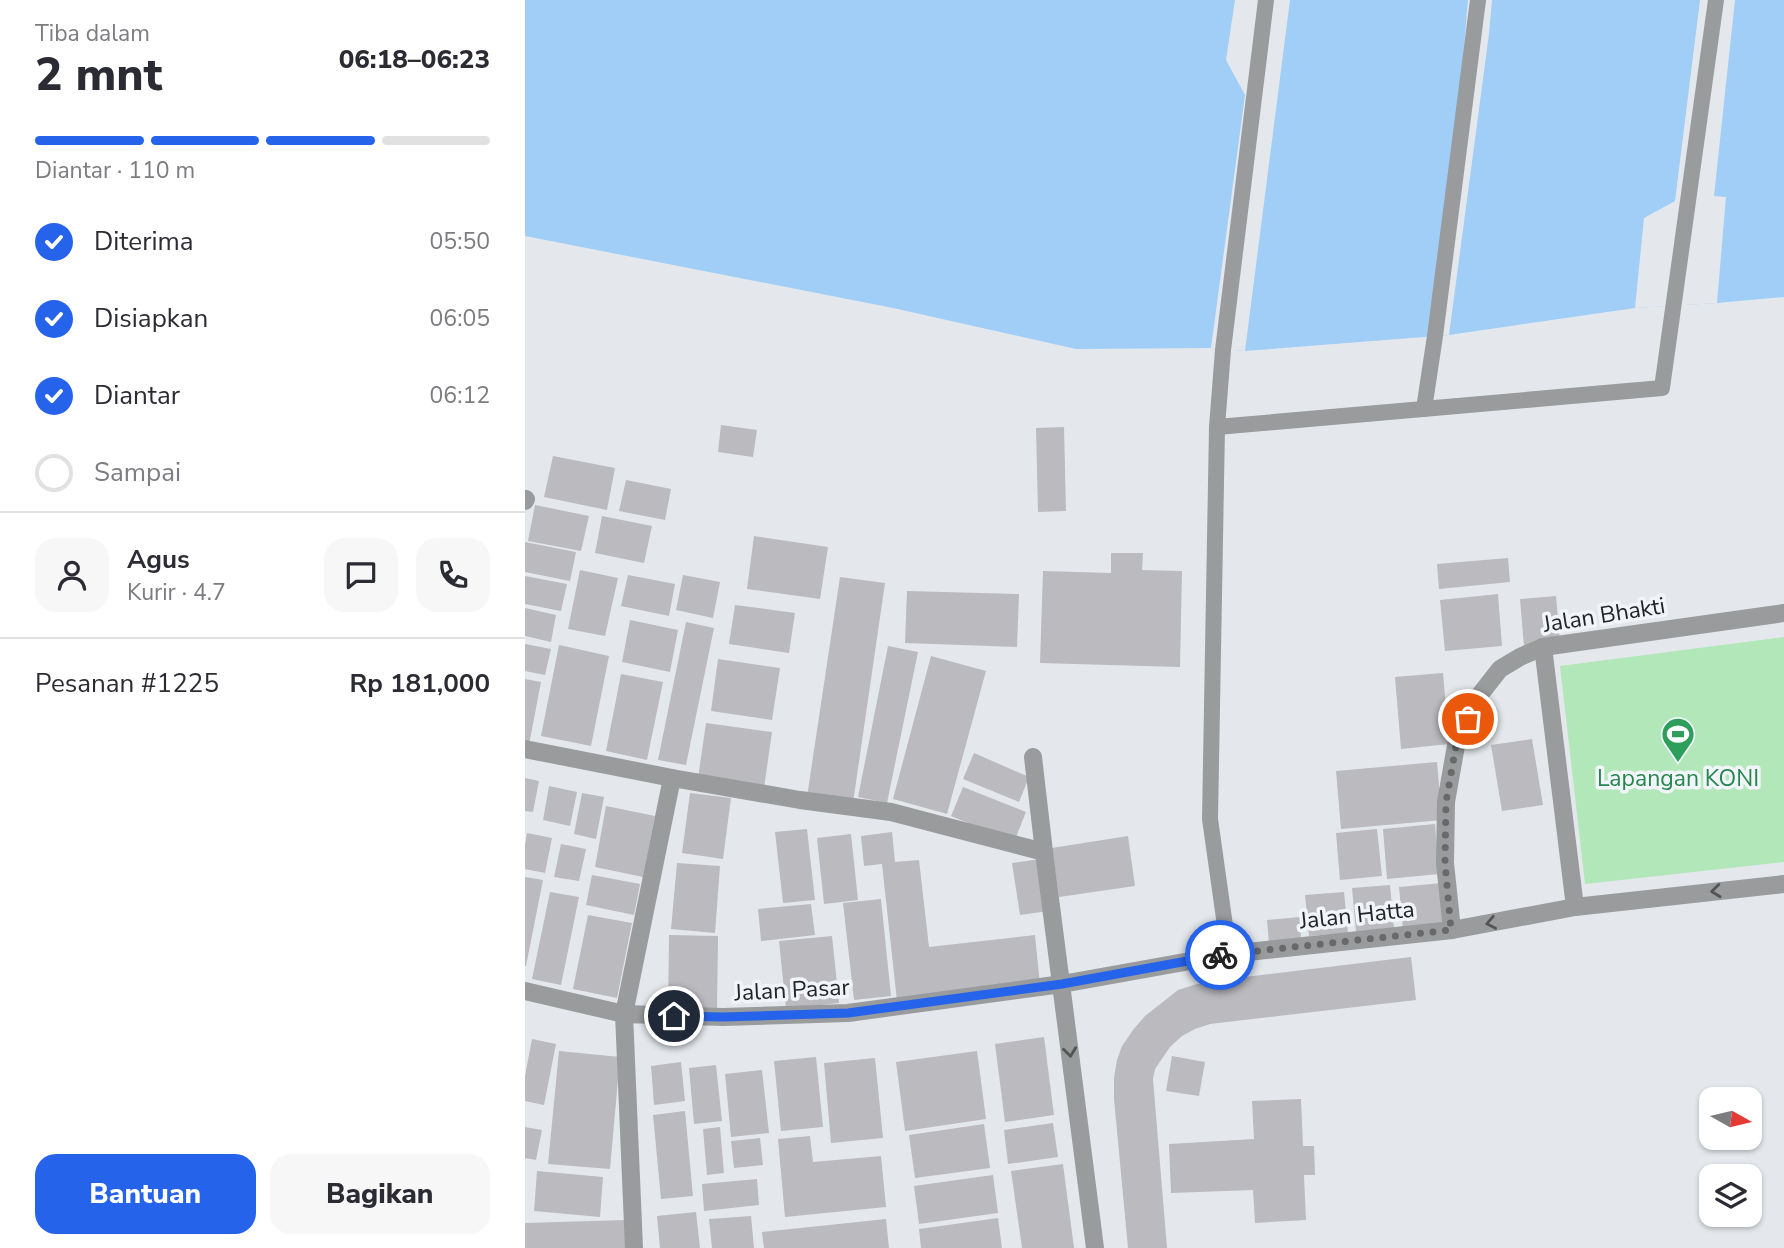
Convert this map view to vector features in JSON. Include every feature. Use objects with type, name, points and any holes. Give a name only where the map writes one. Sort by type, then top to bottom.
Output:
[{"type":"street","name":"Jalan Bhakti","points":[[1451,930],[1445,863],[1446,802],[1457,740],[1478,697],[1500,669],[1543,647],[1784,613]]},
{"type":"street","points":[[1543,647],[1575,907]]},
{"type":"street","points":[[525,749],[672,778],[800,800],[891,812],[1044,852]]},
{"type":"street","points":[[1033,757],[1095,1248]]},
{"type":"street","points":[[634,1248],[624,1014],[672,778]]},
{"type":"street","name":"Jalan Hatta","points":[[1062,984],[1229,954],[1451,930],[1575,907],[1784,884]]},
{"type":"street","name":"Jalan Pasar","points":[[525,991],[624,1014],[723,1017],[848,1013],[1062,984]]},
{"type":"lane","points":[[1229,954],[1210,819],[1217,427],[1223,349],[1266,0]]},
{"type":"lane","points":[[1424,408],[1436,336],[1478,0]]},
{"type":"lane","points":[[1217,427],[1662,388],[1716,0]]},
{"type":"green space","name":"Lapangan KONI","points":[[1784,637],[1784,862],[1585,884],[1560,666]]},
{"type":"water","points":[[525,0],[1784,0],[1784,297],[1635,308],[1449,335],[1245,351],[1211,348],[1076,349],[893,308],[525,236]]},
{"type":"pier","points":[[1235,0],[1290,0],[1245,351],[1211,348],[1245,95],[1226,60]]},
{"type":"pier","points":[[1468,0],[1492,0],[1489,34],[1449,335],[1427,336],[1460,97]]},
{"type":"pier","points":[[1700,0],[1735,0],[1714,196],[1726,197],[1717,303],[1635,308],[1644,218],[1675,201]]},
{"type":"building","points":[[721,425],[757,430],[753,457],[718,452]]},
{"type":"building","points":[[1064,427],[1066,511],[1038,512],[1036,428]]},
{"type":"building","points":[[553,456],[615,468],[607,510],[544,497]]},
{"type":"building","points":[[626,480],[671,489],[665,520],[619,511]]},
{"type":"building","points":[[535,505],[589,516],[581,551],[528,541]]},
{"type":"building","points":[[602,516],[652,526],[644,563],[595,553]]},
{"type":"building","points":[[754,536],[828,547],[820,599],[747,589]]},
{"type":"building","points":[[525,542],[576,552],[570,581],[525,572]]},
{"type":"building","points":[[1111,553],[1143,553],[1142,570],[1182,571],[1180,667],[1040,663],[1043,571],[1111,573]]},
{"type":"building","points":[[1508,558],[1510,582],[1439,589],[1437,564]]},
{"type":"building","points":[[580,570],[618,578],[605,636],[568,629]]},
{"type":"building","points":[[628,575],[675,584],[669,616],[621,606]]},
{"type":"building","points":[[683,575],[720,582],[713,618],[676,610]]},
{"type":"building","points":[[525,576],[567,584],[561,611],[525,604]]},
{"type":"building","points":[[840,577],[885,583],[853,803],[807,797]]},
{"type":"building","points":[[907,591],[1019,594],[1017,647],[905,643]]},
{"type":"building","points":[[1498,594],[1502,646],[1445,651],[1440,600]]},
{"type":"building","points":[[1556,596],[1560,643],[1524,646],[1520,599]]},
{"type":"building","points":[[735,605],[795,613],[789,653],[729,644]]},
{"type":"building","points":[[525,608],[556,615],[551,642],[525,636]]},
{"type":"building","points":[[630,620],[678,630],[670,672],[622,662]]},
{"type":"building","points":[[686,622],[714,628],[686,765],[658,760]]},
{"type":"building","points":[[525,644],[551,649],[545,675],[525,671]]},
{"type":"building","points":[[559,645],[609,656],[591,746],[541,736]]},
{"type":"building","points":[[888,646],[918,652],[887,803],[858,797]]},
{"type":"building","points":[[931,656],[986,671],[947,814],[893,799]]},
{"type":"building","points":[[718,659],[780,668],[772,720],[711,711]]},
{"type":"building","points":[[1443,673],[1449,744],[1401,749],[1395,677]]},
{"type":"building","points":[[621,674],[663,682],[647,760],[606,751]]},
{"type":"building","points":[[525,679],[541,682],[529,745],[525,744]]},
{"type":"building","points":[[706,723],[772,732],[764,788],[698,778]]},
{"type":"building","points":[[1532,739],[1543,805],[1502,811],[1491,745]]},
{"type":"building","points":[[974,753],[1029,777],[1019,802],[963,779]]},
{"type":"building","points":[[1437,762],[1442,820],[1341,829],[1336,771]]},
{"type":"building","points":[[525,778],[539,781],[533,812],[525,811]]},
{"type":"building","points":[[549,786],[577,792],[570,826],[543,820]]},
{"type":"building","points":[[963,787],[1026,812],[1014,842],[951,816]]},
{"type":"building","points":[[582,793],[604,797],[596,839],[574,834]]},
{"type":"building","points":[[690,793],[731,798],[723,859],[682,853]]},
{"type":"building","points":[[606,806],[655,816],[643,877],[595,867]]},
{"type":"building","points":[[1435,824],[1439,874],[1387,879],[1383,829]]},
{"type":"building","points":[[807,829],[815,900],[783,903],[775,832]]},
{"type":"building","points":[[1377,829],[1382,876],[1340,880],[1336,833]]},
{"type":"building","points":[[892,832],[895,862],[919,860],[929,947],[1035,935],[1040,985],[897,1001],[882,864],[864,866],[861,836]]},
{"type":"building","points":[[527,833],[552,838],[545,873],[525,869]]},
{"type":"building","points":[[851,834],[858,900],[824,904],[817,838]]},
{"type":"building","points":[[1128,836],[1135,886],[1059,897],[1052,848]]},
{"type":"building","points":[[561,844],[586,849],[579,881],[554,877]]},
{"type":"building","points":[[1040,859],[1048,911],[1020,915],[1012,863]]},
{"type":"building","points":[[677,863],[720,866],[715,933],[671,929]]},
{"type":"building","points":[[592,875],[640,884],[634,915],[586,905]]},
{"type":"building","points":[[525,877],[543,880],[526,966],[525,966]]},
{"type":"building","points":[[1442,883],[1445,926],[1403,930],[1399,887]]},
{"type":"building","points":[[1390,885],[1394,928],[1356,932],[1352,888]]},
{"type":"building","points":[[550,892],[579,897],[561,985],[532,979]]},
{"type":"building","points":[[1344,892],[1348,933],[1309,936],[1305,895]]},
{"type":"building","points":[[881,899],[891,996],[854,1000],[843,903]]},
{"type":"building","points":[[811,904],[815,935],[761,941],[758,909]]},
{"type":"building","points":[[588,915],[632,923],[617,998],[573,989]]},
{"type":"building","points":[[1300,917],[1301,940],[1269,943],[1267,920]]},
{"type":"building","points":[[669,935],[718,936],[717,1010],[668,1009]]},
{"type":"building","points":[[832,936],[839,1003],[786,1009],[779,941]]},
{"type":"building","points":[[1411,957],[1416,1000],[1210,1024],[1182,1036],[1170,1047],[1155,1069],[1153,1079],[1167,1248],[1128,1248],[1114,1078],[1122,1046],[1145,1016],[1178,990],[1197,984]]},
{"type":"building","points":[[1044,1037],[1054,1115],[1005,1122],[995,1044]]},
{"type":"building","points":[[532,1039],[556,1044],[544,1105],[525,1101],[525,1076]]},
{"type":"building","points":[[559,1051],[620,1057],[610,1169],[548,1164]]},
{"type":"building","points":[[977,1051],[986,1119],[905,1131],[896,1062]]},
{"type":"building","points":[[1172,1056],[1205,1062],[1199,1096],[1166,1091]]},
{"type":"building","points":[[816,1057],[823,1127],[781,1131],[774,1061]]},
{"type":"building","points":[[875,1058],[883,1138],[831,1143],[824,1063]]},
{"type":"building","points":[[681,1062],[685,1101],[654,1105],[651,1066]]},
{"type":"building","points":[[716,1065],[722,1121],[694,1124],[689,1068]]},
{"type":"building","points":[[762,1070],[769,1133],[731,1137],[725,1074]]},
{"type":"building","points":[[1301,1099],[1303,1146],[1314,1146],[1315,1175],[1304,1175],[1306,1220],[1255,1223],[1253,1190],[1171,1193],[1169,1144],[1254,1139],[1252,1101]]},
{"type":"building","points":[[685,1111],[693,1196],[661,1199],[653,1115]]},
{"type":"building","points":[[1053,1123],[1058,1157],[1008,1164],[1004,1130]]},
{"type":"building","points":[[984,1124],[990,1168],[915,1178],[909,1135]]},
{"type":"building","points":[[525,1127],[542,1130],[536,1160],[525,1158]]},
{"type":"building","points":[[720,1127],[724,1173],[707,1175],[703,1129]]},
{"type":"building","points":[[810,1136],[813,1162],[881,1156],[886,1207],[785,1217],[778,1139]]},
{"type":"building","points":[[760,1138],[763,1165],[734,1168],[731,1141]]},
{"type":"building","points":[[1063,1164],[1074,1248],[1022,1248],[1011,1171]]},
{"type":"building","points":[[537,1171],[603,1177],[600,1217],[534,1211]]},
{"type":"building","points":[[993,1175],[998,1213],[919,1224],[914,1186]]},
{"type":"building","points":[[757,1179],[759,1205],[704,1211],[702,1184]]},
{"type":"building","points":[[696,1212],[700,1248],[660,1248],[657,1216]]},
{"type":"building","points":[[751,1216],[754,1248],[712,1248],[709,1219]]},
{"type":"building","points":[[998,1218],[1002,1248],[921,1248],[919,1229]]},
{"type":"building","points":[[886,1219],[889,1248],[764,1248],[762,1232]]},
{"type":"building","points":[[625,1220],[626,1248],[525,1248],[525,1223]]},
{"type":"way so far","points":[[1220,955],[1451,930],[1445,863],[1446,802],[1457,740],[1468,719]]},
{"type":"place","name":"Lapangan KONI","points":[[1678,764]]},
{"type":"route","points":[[674,1016],[848,1013],[1062,984],[1220,955]]}]
